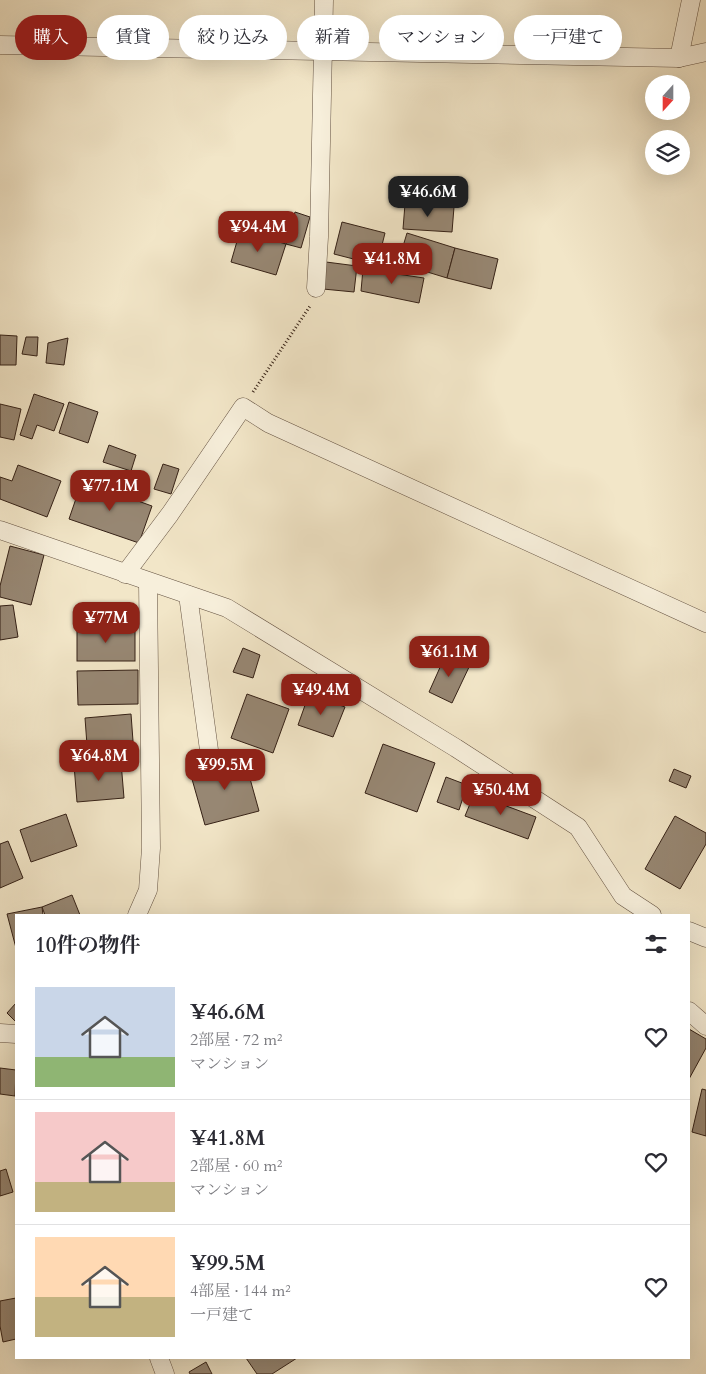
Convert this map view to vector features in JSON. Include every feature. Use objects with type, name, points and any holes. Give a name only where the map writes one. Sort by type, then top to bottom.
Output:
[{"type":"street","points":[[323,15],[324,0]]},
{"type":"street","points":[[679,58],[691,0]]},
{"type":"street","points":[[0,45],[297,50]]},
{"type":"street","points":[[369,51],[679,58],[706,52]]},
{"type":"street","points":[[316,288],[322,60]]},
{"type":"street","points":[[125,574],[170,514],[243,407],[268,422],[706,623]]},
{"type":"street","points":[[0,530],[227,608],[456,748],[578,827],[623,896],[650,914]]},
{"type":"street","points":[[148,582],[151,848],[148,890],[152,914]]},
{"type":"street","points":[[188,595],[208,750]]},
{"type":"street","points":[[137,914],[148,890]]},
{"type":"street","points":[[623,896],[624,914]]},
{"type":"street","points":[[690,931],[706,938]]},
{"type":"street","points":[[690,1012],[706,1026]]},
{"type":"street","points":[[0,1033],[15,1034]]},
{"type":"street","points":[[159,1359],[165,1374]]},
{"type":"path","points":[[243,407],[312,304],[316,288]]},
{"type":"building","points":[[405,204],[454,207],[452,232],[403,229]]},
{"type":"building","points":[[295,212],[310,217],[301,248],[286,244]]},
{"type":"building","points":[[342,222],[385,233],[377,265],[334,254]]},
{"type":"building","points":[[240,231],[286,244],[276,275],[231,262]]},
{"type":"building","points":[[407,233],[455,248],[447,278],[398,263]]},
{"type":"building","points":[[455,248],[498,259],[491,289],[447,278]]},
{"type":"building","points":[[326,262],[357,266],[354,292],[323,289]]},
{"type":"building","points":[[363,269],[424,278],[419,303],[361,291]]},
{"type":"building","points":[[0,335],[17,336],[16,365],[0,365]]},
{"type":"building","points":[[26,337],[38,337],[37,356],[22,354]]},
{"type":"building","points":[[68,338],[64,365],[46,363],[48,343]]},
{"type":"building","points":[[34,394],[64,404],[54,431],[37,425],[32,439],[20,435]]},
{"type":"building","points":[[69,402],[98,412],[88,443],[59,433]]},
{"type":"building","points":[[0,404],[21,409],[14,440],[0,437]]},
{"type":"building","points":[[109,445],[136,455],[131,471],[103,462]]},
{"type":"building","points":[[163,464],[179,469],[171,494],[154,489]]},
{"type":"building","points":[[18,465],[61,481],[47,517],[0,499],[0,477],[12,481]]},
{"type":"building","points":[[82,481],[152,506],[139,543],[69,519]]},
{"type":"building","points":[[10,546],[44,555],[31,605],[0,597],[0,586]]},
{"type":"building","points":[[13,605],[18,637],[0,640],[0,606]]},
{"type":"building","points":[[77,627],[135,627],[135,661],[77,661]]},
{"type":"building","points":[[243,648],[260,655],[253,678],[233,672]]},
{"type":"building","points":[[446,654],[470,665],[452,703],[429,692]]},
{"type":"building","points":[[138,670],[138,704],[78,705],[77,671]]},
{"type":"building","points":[[247,694],[289,709],[273,753],[231,738]]},
{"type":"building","points":[[309,694],[345,707],[333,737],[298,725]]},
{"type":"building","points":[[131,714],[133,741],[87,745],[85,718]]},
{"type":"building","points":[[383,744],[435,763],[417,812],[365,793]]},
{"type":"building","points":[[244,757],[259,811],[205,825],[190,772]]},
{"type":"building","points":[[121,762],[124,798],[77,802],[74,765]]},
{"type":"building","points":[[674,769],[691,776],[686,788],[669,781]]},
{"type":"building","points":[[446,777],[467,785],[459,810],[437,802]]},
{"type":"building","points":[[474,794],[536,817],[528,839],[465,816]]},
{"type":"building","points":[[66,814],[77,846],[31,862],[20,830]]},
{"type":"building","points":[[675,816],[706,833],[706,844],[680,889],[645,869]]},
{"type":"building","points":[[8,841],[23,878],[0,888],[0,844]]},
{"type":"building","points":[[72,895],[80,914],[45,914],[42,907]]},
{"type":"building","points":[[42,907],[43,914],[15,914],[15,944],[7,914]]},
{"type":"building","points":[[15,1004],[15,1021],[7,1013]]},
{"type":"building","points":[[690,1030],[706,1039],[706,1048],[690,1077]]},
{"type":"building","points":[[0,1068],[15,1070],[15,1096],[0,1094]]},
{"type":"building","points":[[702,1089],[706,1090],[706,1136],[692,1132]]},
{"type":"building","points":[[6,1169],[13,1192],[0,1196],[0,1171]]},
{"type":"building","points":[[15,1298],[15,1339],[3,1342],[0,1326],[0,1301]]},
{"type":"building","points":[[247,1359],[295,1359],[272,1374],[257,1374]]},
{"type":"building","points":[[206,1362],[212,1374],[190,1374],[189,1372]]}]
